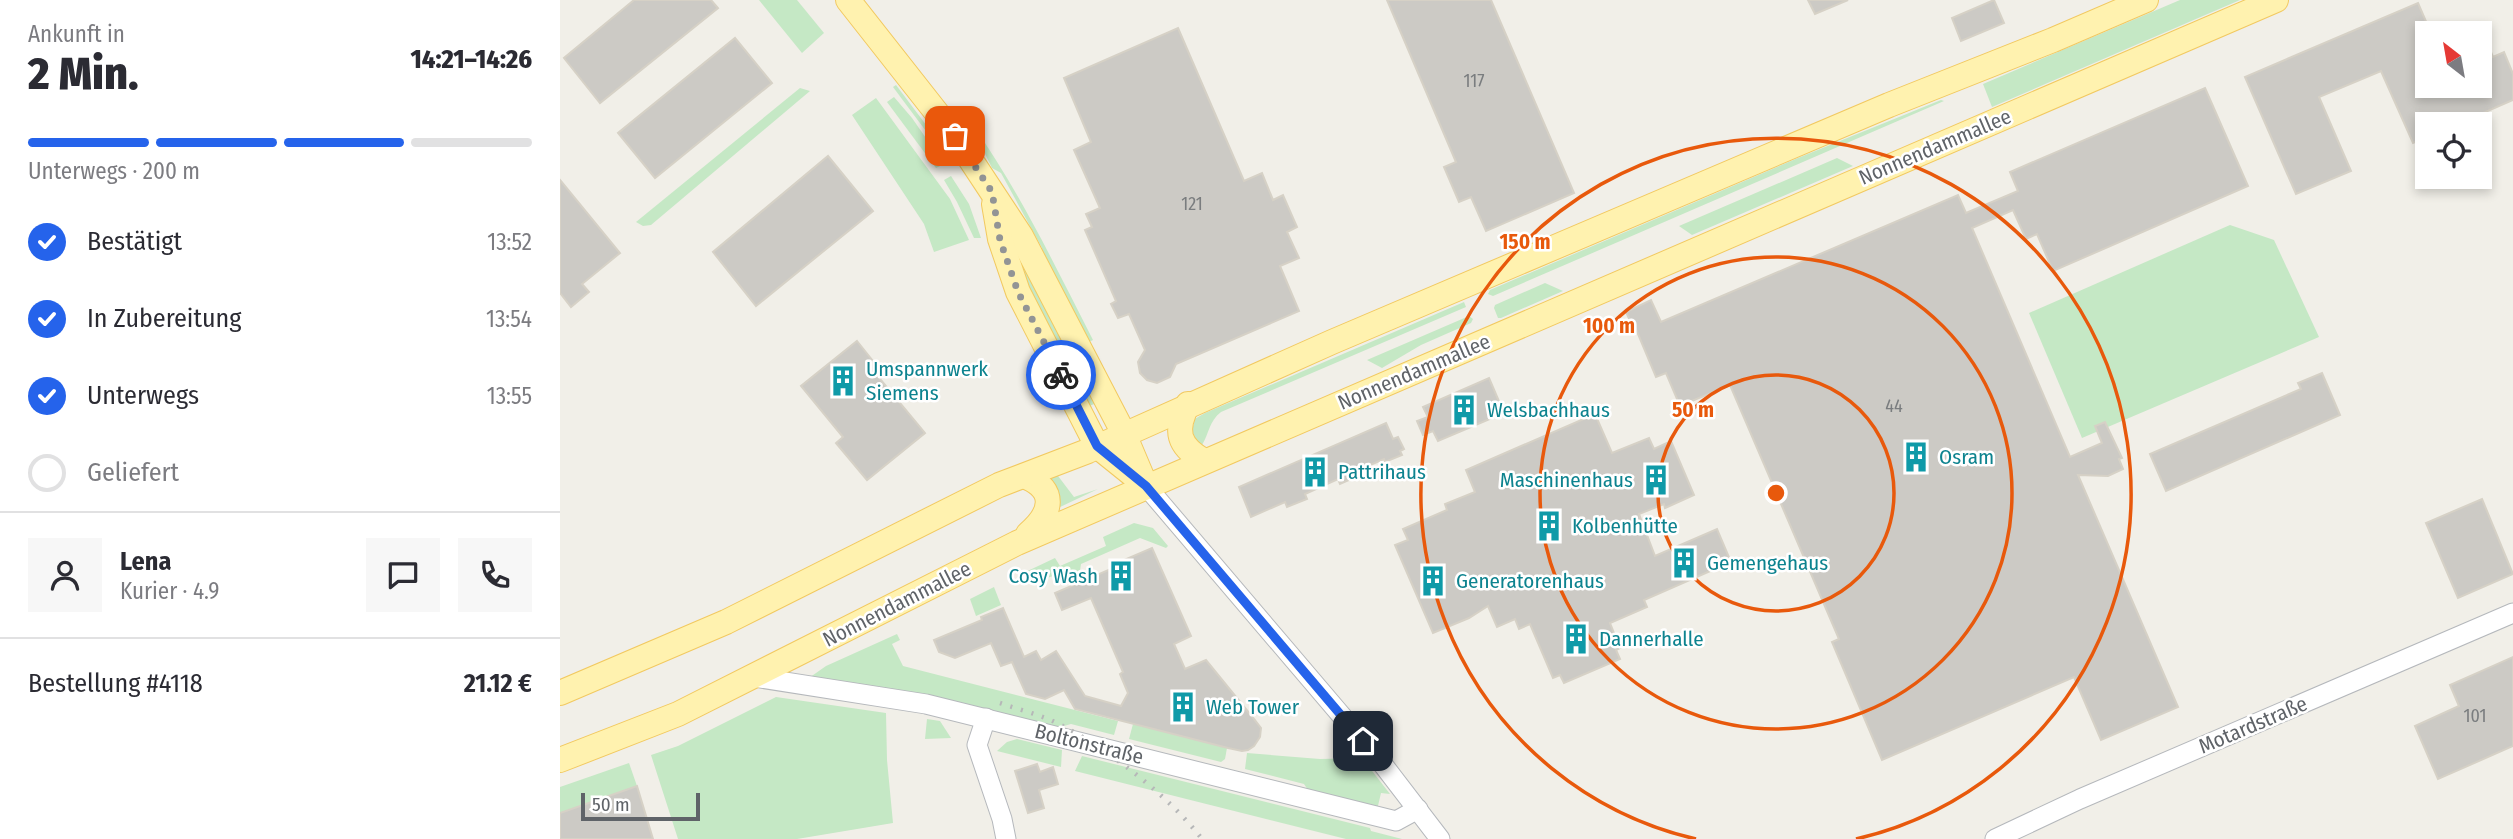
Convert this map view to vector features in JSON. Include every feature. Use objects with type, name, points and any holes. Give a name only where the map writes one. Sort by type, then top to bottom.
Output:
[{"type":"main road","points":[[848,0],[940,117],[1021,236],[1124,434],[1146,486]]},
{"type":"main road","points":[[560,693],[726,622],[955,506],[1188,404],[1889,105],[2146,0]]},
{"type":"main road","name":"Nonnendammallee","points":[[560,760],[678,714],[1017,543],[2276,0]]},
{"type":"main road","points":[[992,192],[1000,240],[1018,292],[1097,446],[1146,486]]},
{"type":"main road","points":[[1188,404],[1181,417],[1179,430],[1182,442],[1191,453],[1204,461]]},
{"type":"main road","points":[[1017,543],[1038,525],[1048,511],[1048,499],[1042,488],[1034,480],[1024,476]]},
{"type":"street","points":[[1146,486],[1381,762],[1440,839]]},
{"type":"street","name":"Motardstraße","points":[[1995,839],[2080,799],[2513,613]]},
{"type":"street","name":"Boltonstraße","points":[[754,677],[948,709],[1396,821],[1418,809]]},
{"type":"street","points":[[986,719],[977,745],[1006,839]]},
{"type":"green space","points":[[759,0],[797,0],[824,33],[802,53]]},
{"type":"green space","points":[[2180,0],[2240,0],[1992,107],[1983,84]]},
{"type":"green space","points":[[896,85],[948,154],[946,158],[893,87]]},
{"type":"green space","points":[[800,88],[810,91],[651,225],[643,226],[636,222]]},
{"type":"green space","points":[[894,97],[944,164],[936,168],[887,102]]},
{"type":"green space","points":[[876,98],[950,199],[969,240],[934,252],[924,224],[852,115]]},
{"type":"green space","points":[[1944,101],[1493,296],[1488,294],[1490,290],[1798,158]]},
{"type":"green space","points":[[972,124],[1021,203],[1093,340],[1085,344],[1040,255],[1042,248],[1001,173],[992,168]]},
{"type":"green space","points":[[1837,158],[1853,166],[1692,235],[1679,226]]},
{"type":"green space","points":[[951,176],[969,204],[981,238],[974,238],[944,180]]},
{"type":"green space","points":[[2230,225],[2274,240],[2319,337],[2082,438],[2029,313]]},
{"type":"green space","points":[[1012,241],[1097,403],[1089,406],[1020,271]]},
{"type":"green space","points":[[1545,283],[1563,291],[1498,318],[1495,305]]},
{"type":"green space","points":[[1464,302],[1466,307],[1221,412],[1212,423],[1202,445],[1196,442],[1191,431],[1193,420],[1205,413]]},
{"type":"green space","points":[[1469,316],[1473,319],[1471,323],[1421,345],[1382,368],[1367,360]]},
{"type":"green space","points":[[1055,472],[1074,497],[1098,489],[1058,508],[1044,476]]},
{"type":"green space","points":[[1134,523],[1153,528],[1168,546],[1166,548],[1140,538],[1081,564],[1080,571],[1063,579],[1058,574],[1037,582],[1021,581],[1017,576],[1055,558],[1060,566],[1106,546],[1103,537]]},
{"type":"green space","points":[[994,587],[1001,605],[976,616],[970,599]]},
{"type":"green space","points":[[897,634],[900,640],[892,644],[903,666],[1118,721],[1114,735],[1071,724],[1057,728],[806,680],[826,666]]},
{"type":"green space","points":[[776,697],[886,713],[893,823],[797,839],[678,839],[651,755],[678,746]]},
{"type":"green space","points":[[927,719],[940,721],[951,738],[925,739]]},
{"type":"green space","points":[[1133,724],[1227,748],[1225,759],[1221,762],[1129,739]]},
{"type":"green space","points":[[1017,739],[1062,750],[1061,767],[997,751],[1007,742]]},
{"type":"green space","points":[[1247,753],[1320,759],[1362,758],[1390,794],[1381,793],[1377,810],[1310,793],[1304,784],[1245,769]]},
{"type":"green space","points":[[1082,756],[1370,828],[1371,831],[1402,839],[1346,839],[1075,771]]},
{"type":"green space","points":[[629,763],[637,786],[560,813],[560,787]]},
{"type":"building","points":[[634,0],[711,0],[718,8],[600,103],[564,58]]},
{"type":"building","points":[[1387,0],[1491,0],[1574,193],[1486,231],[1471,197],[1459,202],[1444,167],[1456,162]]},
{"type":"building","points":[[1808,0],[1848,0],[1815,14]]},
{"type":"building","points":[[1994,0],[2004,23],[1961,41],[1952,18]]},
{"type":"building","points":[[2418,3],[2426,21],[2415,21],[2415,98],[2492,98],[2492,55],[2493,57],[2504,52],[2513,74],[2513,100],[2486,112],[2415,112],[2413,143],[2381,71],[2319,97],[2351,171],[2296,194],[2245,77]]},
{"type":"building","points":[[1178,28],[1244,181],[1262,173],[1273,200],[1283,195],[1297,227],[1287,232],[1299,258],[1280,266],[1299,311],[1176,364],[1170,377],[1157,383],[1147,380],[1140,373],[1138,362],[1145,350],[1129,314],[1118,318],[1111,304],[1116,301],[1085,230],[1092,227],[1086,214],[1100,208],[1074,150],[1091,142],[1064,78]]},
{"type":"building","points":[[735,38],[772,83],[655,178],[618,133]]},
{"type":"building","name":"Osram","points":[[2205,88],[2248,186],[2053,271],[2037,234],[2026,239],[2013,210],[1972,228],[2070,457],[2102,443],[2095,426],[2105,422],[2122,458],[2119,459],[2123,469],[2108,476],[2078,475],[2178,707],[2101,740],[2074,677],[1882,760],[1832,642],[1839,639],[1730,385],[1680,406],[1666,373],[1656,377],[1633,322],[1631,323],[1626,312],[1651,300],[1661,322],[1958,195],[1966,213],[2018,191],[2010,172]]},
{"type":"building","points":[[828,156],[873,211],[756,306],[713,252]]},
{"type":"building","points":[[560,180],[620,253],[582,284],[589,292],[571,307],[560,293]]},
{"type":"building","points":[[857,341],[884,375],[880,379],[925,433],[867,480],[836,443],[843,437],[801,386]]},
{"type":"building","points":[[2322,373],[2340,415],[2166,491],[2150,454],[2301,389],[2298,383]]},
{"type":"building","name":"Welsbachhaus","points":[[1489,378],[1504,413],[1438,441],[1433,431],[1423,435],[1417,421],[1428,417],[1423,407]]},
{"type":"building","points":[[1595,414],[1612,453],[1649,438],[1654,449],[1671,441],[1694,495],[1665,508],[1664,504],[1639,514],[1655,556],[1717,529],[1731,562],[1644,600],[1647,607],[1610,623],[1620,648],[1616,650],[1620,659],[1564,683],[1560,675],[1553,678],[1530,624],[1519,629],[1515,619],[1497,627],[1488,606],[1469,618],[1433,633],[1395,545],[1408,540],[1403,529],[1447,510],[1445,504],[1475,492],[1466,470]]},
{"type":"building","name":"Pattrihaus","points":[[1386,423],[1393,439],[1398,437],[1404,449],[1400,451],[1402,455],[1385,462],[1384,459],[1356,471],[1358,476],[1340,484],[1338,479],[1305,494],[1307,499],[1287,507],[1285,502],[1251,517],[1239,487]]},
{"type":"building","points":[[2482,499],[2513,574],[2458,598],[2426,523]]},
{"type":"building","points":[[1152,548],[1191,636],[1174,644],[1185,669],[1206,660],[1261,728],[1260,737],[1248,750],[1228,748],[1075,709],[1064,690],[1045,699],[1026,694],[1012,662],[1001,666],[991,643],[955,658],[939,652],[934,640],[1003,608],[1024,657],[1036,651],[1041,660],[1056,651],[1085,696],[1121,706],[1128,693],[1120,674],[1123,672],[1091,598],[1062,610],[1055,593]]},
{"type":"building","points":[[2513,657],[2513,746],[2438,779],[2415,726],[2459,706],[2450,685]]},
{"type":"building","points":[[1037,764],[1040,772],[1053,767],[1058,784],[1039,790],[1044,808],[1028,813],[1015,771]]},
{"type":"building","points":[[637,786],[653,839],[560,839],[560,813]]},
{"type":"railway","points":[[1000,703],[1054,721],[1099,747],[1156,791],[1202,839]]},
{"type":"way so far","points":[[955,136],[992,192],[1000,240],[1018,292],[1061,375]]},
{"type":"place","name":"Umspannwerk Siemens","points":[[843,381]]},
{"type":"place","name":"Welsbachhaus","points":[[1464,410]]},
{"type":"place","name":"Osram","points":[[1916,457]]},
{"type":"place","name":"Pattrihaus","points":[[1315,472]]},
{"type":"place","name":"Maschinenhaus","points":[[1656,480]]},
{"type":"place","name":"Kolbenhütte","points":[[1549,526]]},
{"type":"place","name":"Gemengehaus","points":[[1684,563]]},
{"type":"place","name":"Cosy Wash","points":[[1121,576]]},
{"type":"place","name":"Generatorenhaus","points":[[1433,581]]},
{"type":"place","name":"Dannerhalle","points":[[1576,639]]},
{"type":"place","name":"Web Tower","points":[[1183,707]]},
{"type":"route","points":[[1061,375],[1097,446],[1146,486],[1363,741]]}]
